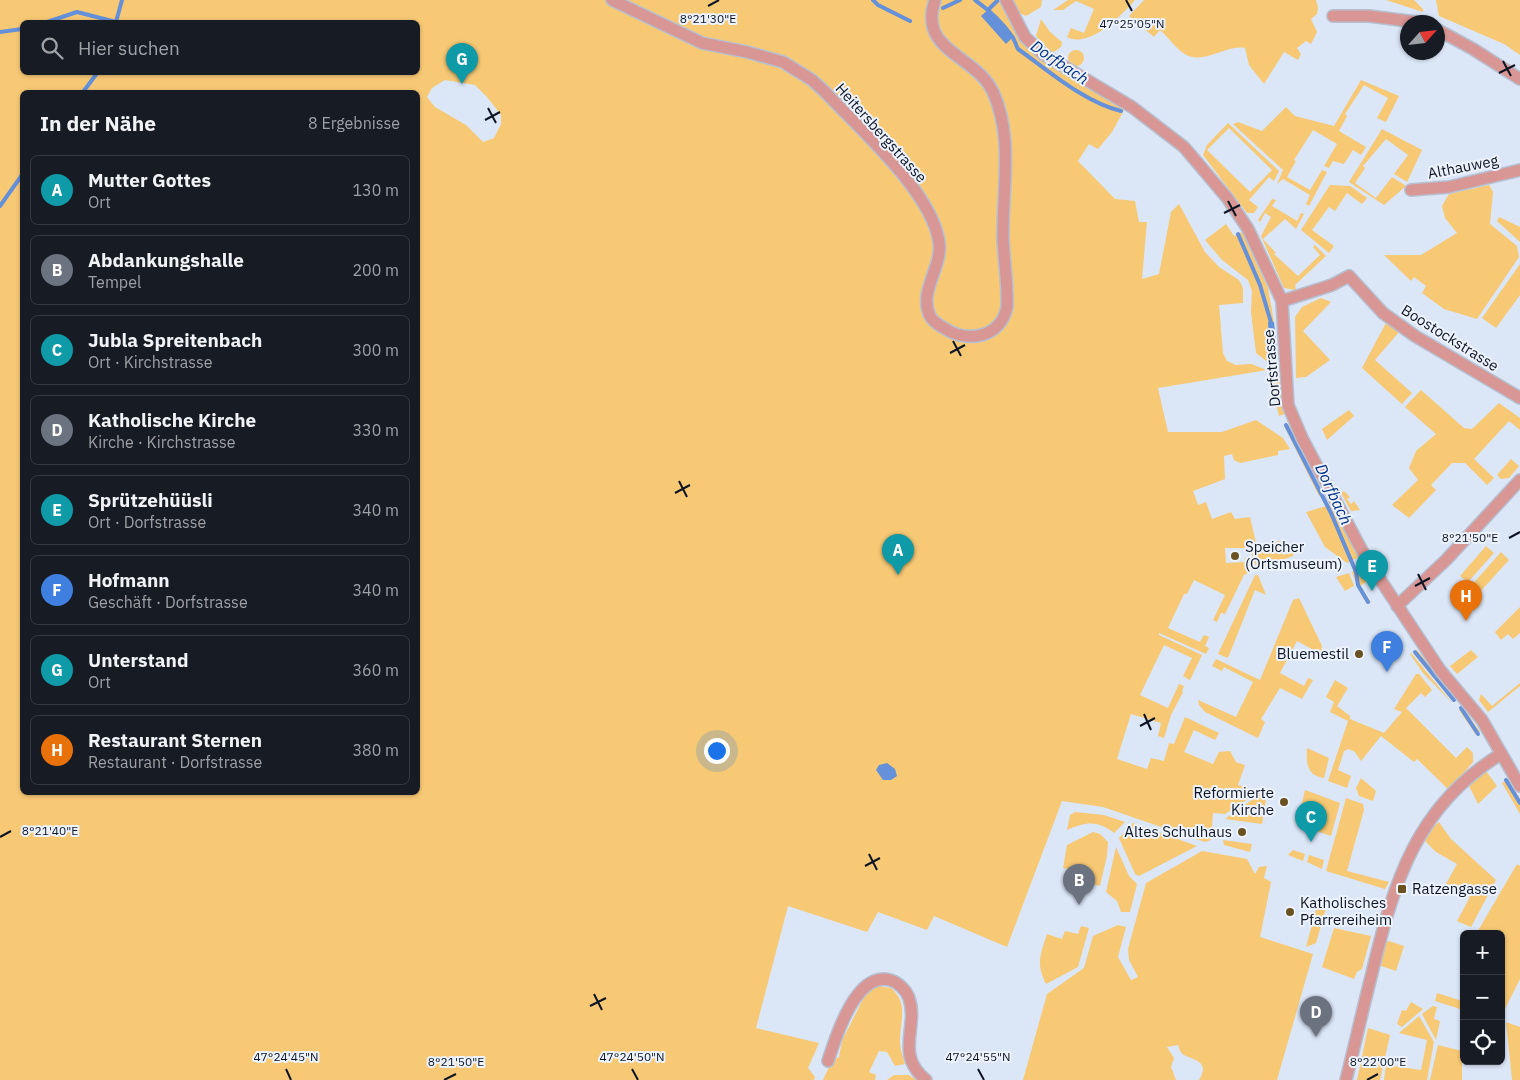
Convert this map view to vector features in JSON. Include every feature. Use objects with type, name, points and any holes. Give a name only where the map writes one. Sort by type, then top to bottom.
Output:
[{"type":"street","name":"Heitersbergstrasse","points":[[612,0],[702,43],[747,52],[783,62],[805,75],[825,92],[910,184],[937,230],[940,253],[927,298],[930,316],[948,331],[960,336],[978,337],[999,325],[1005,317],[1007,307],[1003,238],[1006,173],[1000,112],[992,90],[986,81],[973,68],[949,51],[935,36],[931,14],[935,0]]},
{"type":"street","name":"Dorfstrasse","points":[[1006,0],[1025,37],[1042,54],[1132,107],[1184,148],[1228,199],[1248,229],[1282,302],[1286,385],[1288,405],[1293,418],[1352,534],[1440,670],[1482,720],[1520,786]]},
{"type":"street","points":[[1333,16],[1369,16],[1400,20]]},
{"type":"street","points":[[1445,34],[1473,48],[1520,79]]},
{"type":"street","name":"Althauweg","points":[[1411,190],[1449,187],[1520,170]]},
{"type":"street","name":"Boostockstrasse","points":[[1282,302],[1332,285],[1349,276],[1383,313],[1415,336],[1520,398]]},
{"type":"street","points":[[1397,606],[1446,560],[1520,480]]},
{"type":"street","points":[[1346,1080],[1388,905],[1408,857],[1426,825],[1460,784],[1480,766],[1500,754]]},
{"type":"street","points":[[828,1061],[861,989],[872,981],[891,980],[899,984],[908,995],[911,1008],[909,1051],[912,1062],[926,1080]]},
{"type":"shaded area","points":[[0,0],[999,0],[1015,32],[1029,51],[1124,110],[1112,132],[1098,149],[1089,144],[1078,161],[1115,199],[1135,201],[1139,222],[1147,222],[1142,279],[1159,274],[1171,212],[1179,204],[1205,252],[1219,267],[1239,280],[1243,288],[1243,303],[1219,305],[1223,353],[1227,361],[1236,365],[1251,364],[1267,370],[1158,388],[1168,432],[1222,432],[1256,420],[1283,438],[1290,449],[1278,451],[1278,455],[1240,463],[1234,460],[1232,454],[1224,456],[1225,479],[1193,491],[1198,505],[1206,502],[1212,519],[1231,512],[1235,519],[1250,517],[1256,543],[1252,548],[1225,548],[1226,563],[1245,562],[1245,558],[1248,558],[1252,571],[1244,575],[1225,614],[1221,613],[1217,622],[1213,620],[1225,595],[1194,580],[1187,594],[1184,594],[1168,628],[1200,642],[1204,635],[1209,637],[1205,646],[1209,648],[1206,654],[1159,633],[1159,635],[1202,655],[1190,680],[1183,676],[1192,658],[1164,645],[1140,695],[1168,708],[1179,684],[1184,686],[1183,692],[1171,715],[1164,738],[1158,736],[1161,723],[1131,714],[1117,759],[1147,769],[1151,758],[1164,761],[1169,743],[1174,744],[1185,717],[1219,733],[1215,740],[1194,730],[1184,752],[1213,764],[1219,752],[1230,751],[1236,762],[1245,765],[1238,785],[1255,791],[1254,795],[1225,814],[1213,813],[1211,840],[1205,842],[1103,807],[1062,801],[1007,947],[934,916],[927,930],[878,912],[867,932],[788,906],[756,1028],[819,1043],[808,1068],[815,1077],[814,1080],[0,1080]],"holes":[[[445,80],[475,85],[487,97],[501,115],[501,124],[494,138],[483,142],[466,125],[435,107],[427,97],[432,88]]]},
{"type":"shaded area","points":[[1013,0],[1042,0],[1041,7],[1026,16],[1019,13]]},
{"type":"shaded area","points":[[1068,0],[1135,0],[1114,21],[1095,35],[1076,39],[1067,37],[1071,28],[1084,33],[1094,9],[1076,1],[1063,10],[1053,10]]},
{"type":"shaded area","points":[[1144,0],[1316,0],[1317,14],[1311,19],[1317,32],[1311,44],[1306,41],[1297,48],[1301,54],[1298,60],[1284,52],[1264,84],[1249,65],[1245,48],[1230,49],[1198,58],[1191,57],[1180,51],[1160,30],[1154,37],[1129,16]]},
{"type":"shaded area","points":[[1386,0],[1414,0],[1423,9],[1423,12]]},
{"type":"shaded area","points":[[1436,0],[1520,0],[1520,55],[1504,44],[1445,19],[1445,15],[1439,15]]},
{"type":"shaded area","points":[[1041,19],[1050,32],[1062,42],[1061,47],[1054,52],[1050,51],[1036,36]]},
{"type":"shaded area","points":[[1073,50],[1079,50],[1084,55],[1082,64],[1073,66],[1068,61],[1068,55]]},
{"type":"shaded area","points":[[1361,80],[1399,96],[1386,122],[1377,118],[1388,98],[1364,85],[1345,114],[1347,116],[1339,131],[1366,147],[1361,155],[1353,150],[1344,164],[1333,161],[1329,168],[1324,166],[1337,144],[1313,130],[1294,160],[1296,161],[1287,177],[1310,190],[1322,170],[1327,172],[1309,206],[1306,204],[1310,195],[1283,179],[1277,184],[1283,170],[1233,124],[1238,122],[1262,131],[1286,107],[1295,116],[1334,126]]},
{"type":"shaded area","points":[[1228,123],[1279,171],[1274,181],[1269,177],[1249,200],[1258,207],[1254,213],[1247,213],[1203,155],[1207,145]],"holes":[[[1229,128],[1272,170],[1250,192],[1207,150]]]},
{"type":"shaded area","points":[[1382,129],[1422,150],[1407,182],[1394,174],[1408,155],[1386,139],[1363,166],[1365,168],[1355,183],[1376,198],[1392,177],[1406,186],[1384,205],[1349,182]]},
{"type":"shaded area","points":[[1330,185],[1350,186],[1367,198],[1362,204],[1347,193],[1335,211],[1329,207],[1312,230],[1334,246],[1329,253],[1301,230]]},
{"type":"shaded area","points":[[1489,185],[1493,192],[1490,224],[1517,246],[1519,257],[1477,319],[1444,309],[1422,293],[1426,286],[1414,277],[1411,281],[1384,255],[1421,255],[1457,233],[1445,218],[1442,206],[1449,194]]},
{"type":"shaded area","points":[[1272,199],[1276,200],[1272,206],[1297,221],[1301,213],[1304,214],[1296,229],[1285,219],[1263,239],[1276,253],[1274,254],[1298,276],[1320,255],[1313,247],[1315,245],[1326,256],[1295,285],[1296,290],[1284,288],[1261,236],[1271,217],[1265,213],[1260,222],[1258,220]]},
{"type":"shaded area","points":[[1499,217],[1520,227],[1520,242],[1497,221]]},
{"type":"shaded area","points":[[1226,224],[1234,236],[1242,232],[1268,288],[1274,322],[1268,322],[1269,363],[1256,353],[1251,312],[1252,291],[1248,280],[1222,260],[1205,240]]},
{"type":"shaded area","points":[[1520,264],[1520,295],[1496,328],[1482,318]]},
{"type":"shaded area","points":[[1321,298],[1331,302],[1303,331],[1330,360],[1306,377],[1296,378],[1295,317],[1302,307]]},
{"type":"shaded area","points":[[1386,323],[1399,332],[1375,360],[1412,393],[1402,404],[1362,368]]},
{"type":"shaded area","points":[[1273,375],[1279,376],[1285,414],[1279,416],[1270,378]]},
{"type":"shaded area","points":[[1421,390],[1464,428],[1472,429],[1499,403],[1520,418],[1520,430],[1509,421],[1474,459],[1494,478],[1487,485],[1465,463],[1452,463],[1431,485],[1436,490],[1409,518],[1392,505],[1418,480],[1409,468],[1416,451],[1436,434],[1405,407]]},
{"type":"shaded area","points":[[1349,410],[1354,416],[1327,440],[1322,429]]},
{"type":"shaded area","points":[[1288,424],[1323,494],[1319,496],[1284,426]]},
{"type":"shaded area","points":[[1511,459],[1519,466],[1509,478],[1501,479],[1497,475]]},
{"type":"shaded area","points":[[1344,491],[1350,497],[1347,499],[1351,504],[1354,501],[1360,510],[1351,511],[1341,493]]},
{"type":"shaded area","points":[[1330,505],[1359,557],[1347,563],[1325,547],[1306,512]]},
{"type":"shaded area","points":[[1280,541],[1283,555],[1294,552],[1293,556],[1257,569],[1251,552],[1261,546]]},
{"type":"shaded area","points":[[1486,546],[1494,553],[1468,582],[1460,576]]},
{"type":"shaded area","points":[[1501,552],[1509,560],[1479,593],[1471,586]]},
{"type":"shaded area","points":[[1364,565],[1372,578],[1360,586],[1371,602],[1367,604],[1357,587],[1352,572]]},
{"type":"shaded area","points":[[1349,573],[1354,586],[1345,591],[1336,577]]},
{"type":"shaded area","points":[[1255,575],[1258,575],[1266,595],[1255,590],[1228,658],[1218,654]]},
{"type":"shaded area","points":[[1299,598],[1322,646],[1321,654],[1297,641],[1280,673],[1304,686],[1308,678],[1313,680],[1302,699],[1280,688],[1261,719],[1265,722],[1258,738],[1205,712],[1199,705],[1198,700],[1236,717],[1253,682],[1224,667],[1222,671],[1212,666],[1216,659],[1260,680],[1293,600]]},
{"type":"shaded area","points":[[1520,607],[1520,633],[1513,639],[1508,634],[1501,640],[1495,632]]},
{"type":"shaded area","points":[[1417,650],[1456,698],[1453,702],[1413,653]]},
{"type":"shaded area","points":[[1471,650],[1478,657],[1457,674],[1450,666]]},
{"type":"shaded area","points":[[1411,653],[1452,703],[1423,673]]},
{"type":"shaded area","points":[[1416,674],[1419,674],[1432,690],[1425,697],[1421,693],[1406,708],[1456,758],[1467,747],[1473,753],[1473,762],[1449,790],[1417,759],[1414,762],[1381,736],[1361,761],[1355,752],[1349,749],[1344,751],[1338,770],[1351,776],[1347,788],[1328,781],[1348,721],[1330,712],[1334,702],[1326,697],[1335,680],[1348,688],[1337,706],[1350,716],[1350,719],[1384,733],[1402,712],[1394,709]]},
{"type":"shaded area","points":[[1520,683],[1520,686],[1488,712],[1479,700],[1481,694],[1492,706]]},
{"type":"shaded area","points":[[1462,706],[1480,732],[1476,735],[1459,710]]},
{"type":"shaded area","points":[[1307,748],[1329,758],[1324,778],[1318,777],[1311,772],[1307,764]]},
{"type":"shaded area","points":[[1486,771],[1497,786],[1478,804],[1469,786]]},
{"type":"shaded area","points":[[1361,778],[1376,791],[1373,801],[1359,796],[1356,788]]},
{"type":"shaded area","points":[[1508,779],[1520,799],[1520,814],[1502,783]]},
{"type":"shaded area","points":[[1305,790],[1340,803],[1331,836],[1297,824]]},
{"type":"shaded area","points":[[1258,792],[1267,793],[1262,824],[1225,819],[1256,797]]},
{"type":"shaded area","points":[[1346,798],[1363,804],[1364,810],[1347,871],[1389,882],[1385,889],[1326,871]]},
{"type":"shaded area","points":[[1075,812],[1104,815],[1125,822],[1114,833],[1097,824],[1080,825],[1067,830],[1070,815]]},
{"type":"shaded area","points":[[1439,822],[1451,839],[1496,880],[1471,927],[1457,921],[1470,897],[1446,884],[1457,864],[1436,852],[1425,841],[1431,829]]},
{"type":"shaded area","points":[[1133,823],[1197,846],[1139,876],[1135,874],[1119,838]]},
{"type":"shaded area","points":[[1093,832],[1100,834],[1108,842],[1107,856],[1100,886],[1078,880],[1079,871],[1063,868],[1067,845]]},
{"type":"shaded area","points":[[1223,840],[1252,844],[1250,852],[1224,845]]},
{"type":"shaded area","points":[[1116,847],[1129,876],[1137,884],[1130,912],[1121,912],[1117,901],[1106,892]]},
{"type":"shaded area","points":[[1293,850],[1305,854],[1303,861],[1288,855]]},
{"type":"shaded area","points":[[1202,851],[1247,859],[1255,874],[1259,867],[1267,866],[1264,878],[1271,882],[1260,937],[1313,954],[1277,1080],[1199,1080],[1203,1069],[1202,1065],[1183,1054],[1178,1045],[1167,1047],[1174,1058],[1171,1067],[1176,1080],[1023,1080],[1047,994],[1084,968],[1093,936],[1118,925],[1126,927],[1118,957],[1131,980],[1138,977],[1129,960],[1128,949],[1146,883]]},
{"type":"shaded area","points":[[1309,855],[1324,860],[1322,869],[1307,862]]},
{"type":"shaded area","points":[[1517,864],[1520,866],[1520,979],[1505,1009],[1505,930],[1478,930]]},
{"type":"shaded area","points":[[1308,900],[1323,904],[1326,908],[1316,943],[1306,947],[1317,906],[1307,903]]},
{"type":"shaded area","points":[[1081,926],[1089,928],[1078,967],[1046,984],[1041,970],[1040,959],[1047,934],[1062,939],[1065,931],[1078,934]]},
{"type":"shaded area","points":[[1334,928],[1371,936],[1362,969],[1357,972],[1354,979],[1322,967]]},
{"type":"shaded area","points":[[1389,941],[1404,946],[1396,971],[1381,966],[1380,962],[1384,943]]},
{"type":"shaded area","points":[[878,986],[891,988],[900,1000],[902,1013],[900,1044],[905,1064],[895,1066],[887,1052],[879,1051],[869,1072],[876,1075],[875,1080],[823,1080],[832,1061],[839,1057],[842,1041],[868,989]]},
{"type":"shaded area","points":[[1437,993],[1460,1000],[1460,1009],[1435,1001]]},
{"type":"shaded area","points":[[1411,1002],[1423,1009],[1402,1027],[1397,1024],[1402,1010],[1406,1011]]},
{"type":"shaded area","points":[[1433,1006],[1437,1007],[1434,1019],[1440,1021],[1436,1040],[1422,1014]]},
{"type":"shaded area","points":[[1419,1016],[1434,1042],[1427,1080],[1384,1080],[1386,1065],[1421,1070],[1427,1040],[1399,1033]]},
{"type":"shaded area","points":[[1506,1022],[1520,1027],[1520,1080],[1512,1080]]},
{"type":"shaded area","points":[[1368,1028],[1390,1035],[1380,1080],[1357,1080]]},
{"type":"shaded area","points":[[1438,1045],[1460,1050],[1462,1080],[1430,1080]]},
{"type":"shaded area","points":[[894,1075],[909,1075],[916,1080],[887,1080]]},
{"type":"water","points":[[989,9],[1013,37],[1006,44],[981,16]]},
{"type":"water","points":[[1268,322],[1274,322],[1278,359],[1268,361],[1266,342],[1269,342]]},
{"type":"water","points":[[887,763],[895,769],[897,776],[891,780],[883,780],[876,770],[879,765]]},
{"type":"waterway","points":[[117,20],[122,0]]},
{"type":"waterway","points":[[873,0],[878,5],[910,21]]},
{"type":"waterway","name":"Dorfbach","points":[[943,8],[960,0]]},
{"type":"waterway","name":"Dorfbach","points":[[975,0],[1003,25],[1013,38],[1018,49],[1080,93],[1107,107],[1121,111]]},
{"type":"waterway","points":[[989,9],[998,0]]},
{"type":"waterway","points":[[53,20],[77,12],[108,20]]},
{"type":"waterway","points":[[0,32],[20,29]]},
{"type":"waterway","points":[[84,90],[96,75]]},
{"type":"waterway","points":[[0,206],[20,178]]},
{"type":"waterway","name":"Dorfbach","points":[[1238,234],[1260,285],[1272,326]]},
{"type":"waterway","name":"Dorfbach","points":[[1286,425],[1331,513],[1356,572],[1358,585],[1368,602]]},
{"type":"waterway","name":"Dorfbach","points":[[1415,652],[1454,700]]},
{"type":"waterway","name":"Dorfbach","points":[[1461,708],[1478,734]]},
{"type":"waterway","name":"Dorfbach","points":[[1506,780],[1520,803]]},
{"type":"place","name":"Unterstand","points":[[462,84]]},
{"type":"place","name":"Speicher (Ortsmuseum)","points":[[1235,556]]},
{"type":"place","name":"Mutter Gottes","points":[[898,575]]},
{"type":"place","name":"Sprützehüüsli","points":[[1372,591]]},
{"type":"place","name":"Restaurant Sternen","points":[[1466,621]]},
{"type":"place","name":"Bluemestil","points":[[1359,654]]},
{"type":"place","name":"Hofmann","points":[[1387,672]]},
{"type":"place","name":"Reformierte Kirche","points":[[1284,802]]},
{"type":"place","name":"Altes Schulhaus","points":[[1242,832]]},
{"type":"place","name":"Jubla Spreitenbach","points":[[1311,842]]},
{"type":"place","name":"Ratzengasse","points":[[1402,889]]},
{"type":"place","name":"Abdankungshalle","points":[[1079,905]]},
{"type":"place","name":"Katholisches Pfarrereiheim","points":[[1290,912]]},
{"type":"place","name":"Katholische Kirche","points":[[1316,1037]]}]
